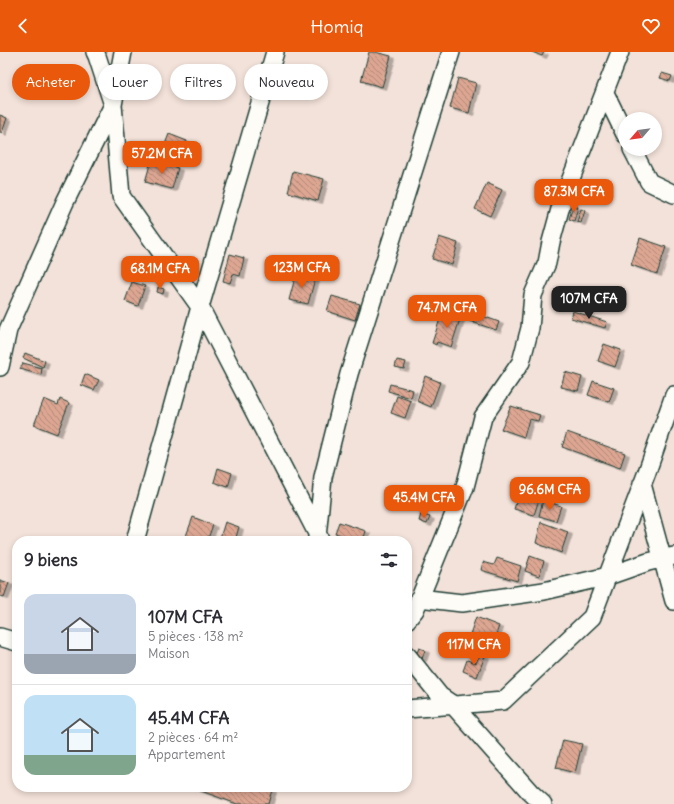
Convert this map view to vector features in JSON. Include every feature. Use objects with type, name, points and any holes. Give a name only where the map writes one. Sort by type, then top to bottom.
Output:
[{"type":"street","points":[[94,52],[98,56],[113,105],[121,196],[200,307],[316,536]]},
{"type":"street","points":[[0,367],[8,330],[65,202],[113,105],[123,52]]},
{"type":"street","points":[[136,536],[200,307],[275,52]]},
{"type":"street","points":[[318,536],[323,478],[349,374],[451,52]]},
{"type":"street","points":[[412,613],[465,487],[483,418],[521,362],[530,328],[533,296],[547,263],[562,202],[620,52]]},
{"type":"street","points":[[604,93],[618,120]]},
{"type":"street","points":[[636,156],[649,182],[674,194]]},
{"type":"street","points":[[412,708],[503,701],[592,617],[674,396]]},
{"type":"street","points":[[642,484],[668,558],[674,601]]},
{"type":"street","points":[[419,598],[462,603],[544,591],[608,576],[668,558]]},
{"type":"street","points":[[412,662],[440,696],[452,704],[530,792],[543,804]]},
{"type":"building","points":[[369,52],[391,56],[382,87],[361,81]]},
{"type":"building","points":[[532,52],[544,52],[542,56]]},
{"type":"building","points":[[662,73],[672,76],[670,81],[660,78]]},
{"type":"building","points":[[458,78],[476,83],[469,113],[450,108]]},
{"type":"building","points":[[0,115],[7,118],[2,133],[0,132]]},
{"type":"building","points":[[169,134],[187,141],[180,159],[162,152]]},
{"type":"building","points":[[151,161],[178,168],[172,189],[145,182]]},
{"type":"building","points":[[293,171],[324,179],[318,201],[288,192]]},
{"type":"building","points":[[487,183],[502,190],[490,216],[475,209]]},
{"type":"building","points":[[573,206],[578,207],[574,221],[569,219]]},
{"type":"building","points":[[581,209],[585,211],[581,223],[577,222]]},
{"type":"building","points":[[439,237],[458,243],[452,265],[432,259]]},
{"type":"building","points":[[640,238],[666,247],[657,274],[631,265]]},
{"type":"building","points":[[230,254],[244,258],[240,276],[233,274],[230,283],[223,281]]},
{"type":"building","points":[[296,274],[315,279],[308,304],[289,300]]},
{"type":"building","points":[[132,282],[145,286],[138,306],[125,301]]},
{"type":"building","points":[[158,287],[164,289],[163,294],[157,292]]},
{"type":"building","points":[[332,296],[360,304],[355,320],[327,311]]},
{"type":"building","points":[[443,310],[461,316],[451,347],[437,342],[436,345],[432,343]]},
{"type":"building","points":[[573,311],[607,322],[605,328],[571,318]]},
{"type":"building","points":[[472,312],[499,322],[496,330],[469,321]]},
{"type":"building","points":[[604,344],[621,350],[615,367],[598,361]]},
{"type":"building","points":[[25,353],[45,361],[43,367],[23,358]]},
{"type":"building","points":[[397,360],[406,362],[404,369],[395,367]]},
{"type":"building","points":[[23,363],[42,368],[41,375],[20,369]]},
{"type":"building","points":[[565,372],[582,377],[578,391],[561,387]]},
{"type":"building","points":[[85,374],[99,380],[94,390],[81,385]]},
{"type":"building","points":[[425,376],[440,382],[431,407],[417,401]]},
{"type":"building","points":[[593,381],[614,388],[609,402],[588,395]]},
{"type":"building","points":[[390,384],[413,390],[411,398],[388,391]]},
{"type":"building","points":[[397,396],[411,401],[405,418],[391,413]]},
{"type":"building","points":[[44,399],[58,405],[60,399],[69,403],[57,434],[34,425]]},
{"type":"building","points":[[511,406],[540,415],[538,421],[529,419],[524,437],[501,429]]},
{"type":"building","points":[[567,432],[625,453],[620,468],[562,447]]},
{"type":"building","points":[[218,468],[232,473],[228,487],[214,482]]},
{"type":"building","points":[[522,484],[542,490],[534,515],[514,509]]},
{"type":"building","points":[[543,500],[561,506],[556,521],[539,516]]},
{"type":"building","points":[[421,514],[430,517],[427,524],[419,521]]},
{"type":"building","points":[[193,517],[213,525],[209,536],[186,536]]},
{"type":"building","points":[[225,522],[239,527],[236,536],[221,536]]},
{"type":"building","points":[[339,522],[366,531],[364,536],[344,536],[335,533]]},
{"type":"building","points":[[541,522],[568,532],[561,553],[536,543]]},
{"type":"building","points":[[530,556],[544,561],[539,576],[525,571]]},
{"type":"building","points":[[497,558],[521,566],[517,581],[481,570],[483,562],[494,565]]},
{"type":"building","points":[[0,580],[9,583],[4,597],[0,596]]},
{"type":"building","points":[[476,617],[499,626],[491,649],[468,640]]},
{"type":"building","points":[[419,648],[425,650],[422,659],[415,657]]},
{"type":"building","points":[[480,654],[485,656],[477,677],[463,671],[467,660],[476,663]]},
{"type":"building","points":[[563,740],[582,744],[575,773],[556,768]]},
{"type":"building","points":[[204,792],[271,792],[268,804],[237,804]]}]
